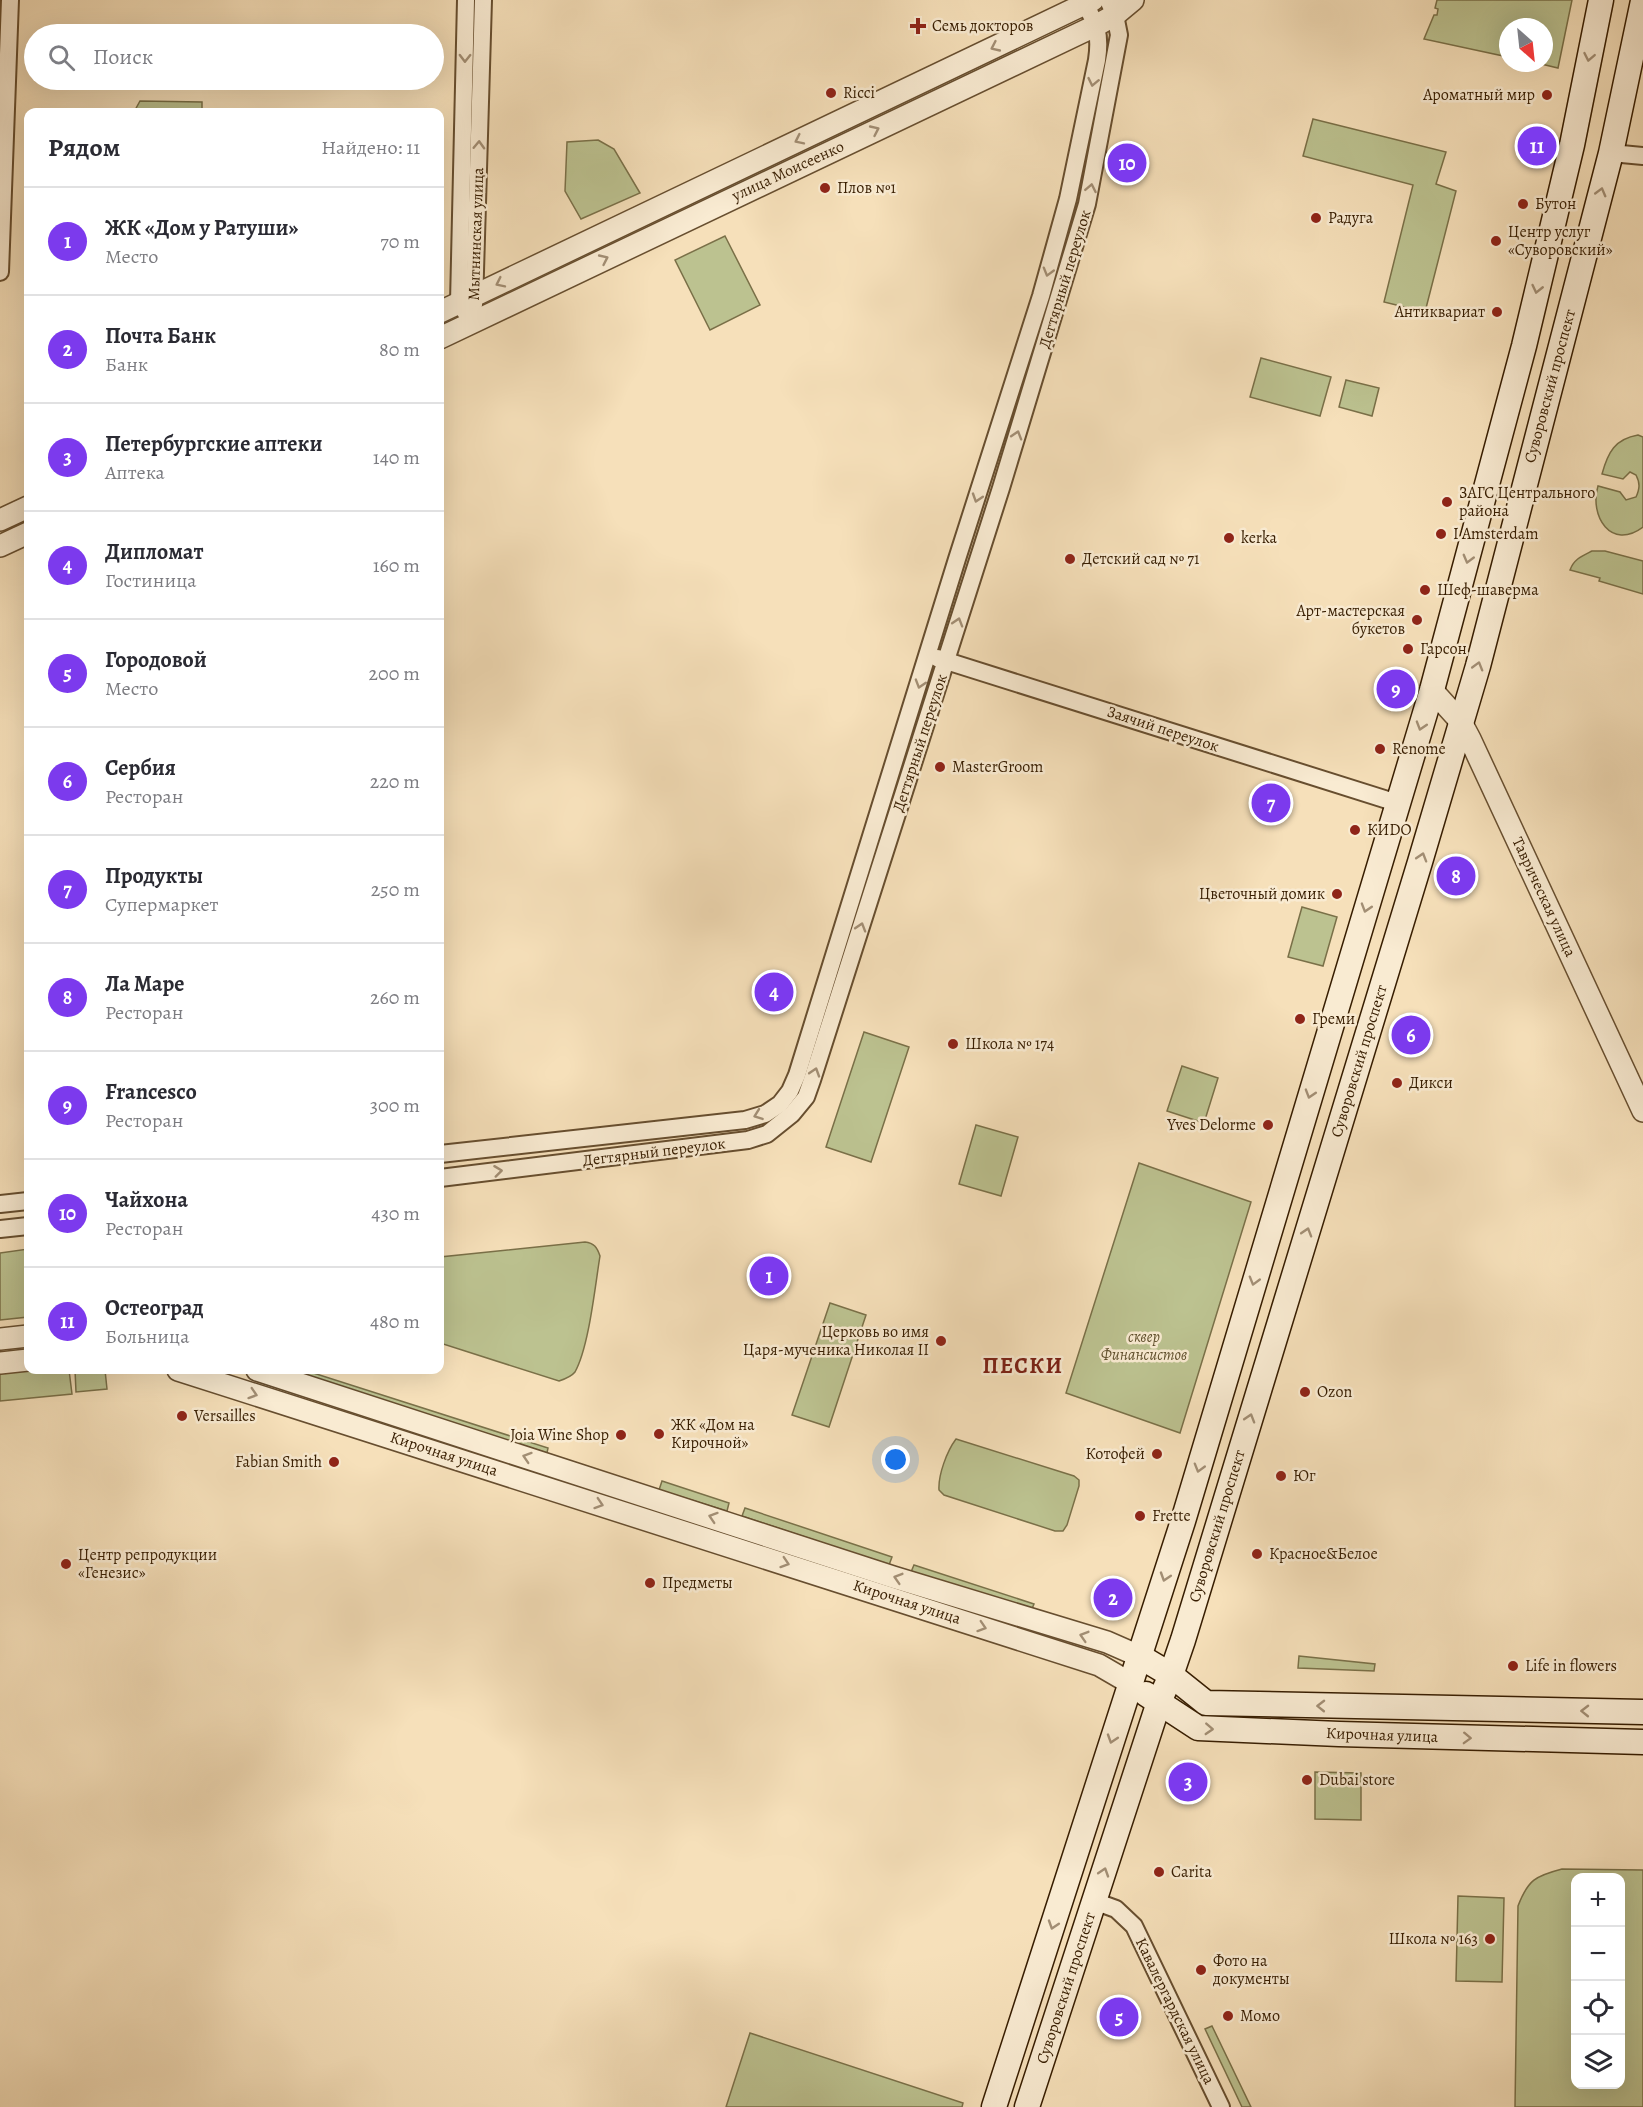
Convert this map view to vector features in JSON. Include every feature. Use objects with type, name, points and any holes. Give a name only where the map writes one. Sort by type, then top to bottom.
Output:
[{"type":"main road","name":"Суворовский проспект","points":[[994,2107],[1183,1521],[1432,690],[1524,346],[1572,145],[1601,0]]},
{"type":"main road","name":"Суворовский проспект","points":[[1027,2107],[1159,1702],[1171,1675],[1416,876],[1481,654],[1611,153],[1643,1]]},
{"type":"main road","name":"Кирочная улица","points":[[1139,1656],[1171,1675],[1206,1703],[1643,1712]]},
{"type":"main road","name":"Кирочная улица","points":[[1130,1683],[1198,1728],[1643,1743]]},
{"type":"street","points":[[0,273],[10,0]]},
{"type":"street","name":"Мытнинская улица","points":[[466,0],[467,298],[472,322]]},
{"type":"street","name":"Мытнинская улица","points":[[467,298],[483,0]]},
{"type":"street","name":"улица Моисеенко","points":[[444,336],[1133,0]]},
{"type":"street","points":[[1087,1],[1107,13]]},
{"type":"street","name":"улица Моисеенко","points":[[444,310],[1087,1]]},
{"type":"street","name":"Дегтярный переулок","points":[[444,1154],[745,1120],[765,1114],[780,1104],[790,1091],[797,1075],[957,559],[1023,357],[1066,206],[1107,13]]},
{"type":"street","name":"Дегтярный переулок","points":[[444,1178],[748,1140],[767,1134],[792,1114],[806,1096],[946,661],[1087,204],[1119,35],[1107,13]]},
{"type":"street","points":[[1611,153],[1643,156]]},
{"type":"street","points":[[0,520],[24,509]]},
{"type":"street","points":[[0,546],[24,535]]},
{"type":"street","name":"Заячий переулок","points":[[928,656],[1397,803]]},
{"type":"street","name":"Таврическая улица","points":[[1432,690],[1461,722],[1643,1111]]},
{"type":"street","points":[[0,1204],[24,1201]]},
{"type":"street","points":[[0,1228],[24,1226]]},
{"type":"street","points":[[0,1339],[24,1336]]},
{"type":"street","points":[[0,1363],[24,1360]]},
{"type":"street","name":"Кирочная улица","points":[[190,1374],[1099,1665],[1130,1683]]},
{"type":"street","name":"Кирочная улица","points":[[269,1374],[883,1574],[1107,1642],[1139,1656]]},
{"type":"street","name":"Кавалергардская улица","points":[[1094,1901],[1116,1909],[1134,1926],[1221,2107]]},
{"type":"green space","points":[[1437,0],[1572,0],[1558,68],[1553,67],[1553,18],[1499,18],[1499,55],[1424,39],[1434,15],[1437,15],[1438,9],[1435,8]]},
{"type":"green space","points":[[140,101],[202,102],[202,108],[136,108]]},
{"type":"green space","points":[[1313,119],[1446,152],[1436,184],[1456,191],[1425,312],[1384,302],[1413,185],[1303,156]]},
{"type":"green space","points":[[598,140],[614,149],[640,193],[581,219],[565,191],[567,142]]},
{"type":"green space","points":[[725,236],[760,305],[710,330],[675,260]]},
{"type":"green space","points":[[1261,358],[1331,377],[1320,416],[1250,397]]},
{"type":"green space","points":[[1346,380],[1379,388],[1372,416],[1339,407]]},
{"type":"green space","points":[[1638,435],[1643,437],[1643,527],[1632,533],[1621,535],[1605,527],[1597,508],[1596,497],[1598,486],[1620,492],[1626,500],[1636,497],[1639,486],[1636,475],[1630,472],[1623,479],[1602,474],[1610,453],[1618,443]]},
{"type":"green space","points":[[1592,551],[1605,551],[1643,561],[1643,594],[1570,570],[1576,560]]},
{"type":"green space","points":[[1302,907],[1337,917],[1323,966],[1288,957]]},
{"type":"green space","points":[[864,1032],[909,1047],[871,1162],[826,1147]]},
{"type":"green space","points":[[1182,1066],[1218,1078],[1204,1123],[1167,1111]]},
{"type":"green space","points":[[976,1125],[1018,1137],[1001,1196],[959,1184]]},
{"type":"green space","name":"сквер Финансистов","points":[[1139,1163],[1251,1202],[1180,1433],[1066,1393]]},
{"type":"green space","points":[[585,1242],[595,1246],[600,1256],[591,1316],[584,1348],[575,1372],[559,1381],[444,1344],[444,1257]]},
{"type":"green space","points":[[24,1250],[24,1317],[0,1320],[0,1253]]},
{"type":"green space","points":[[830,1303],[866,1315],[829,1427],[792,1415]]},
{"type":"green space","points":[[24,1370],[24,1374],[70,1374],[72,1394],[0,1401],[0,1371]]},
{"type":"green space","points":[[75,1374],[105,1374],[107,1389],[76,1392]]},
{"type":"green space","points":[[298,1374],[317,1374],[548,1448],[547,1453]]},
{"type":"green space","points":[[956,1439],[1074,1476],[1079,1480],[1067,1525],[1063,1531],[1055,1531],[944,1495],[939,1490],[940,1477],[946,1456]]},
{"type":"green space","points":[[662,1481],[729,1503],[727,1511],[659,1490]]},
{"type":"green space","points":[[745,1508],[892,1557],[889,1565],[742,1516]]},
{"type":"green space","points":[[914,1565],[1034,1604],[1031,1611],[911,1572]]},
{"type":"green space","points":[[1299,1656],[1375,1664],[1374,1671],[1298,1668]]},
{"type":"green space","points":[[1315,1772],[1361,1773],[1361,1820],[1315,1819]]},
{"type":"green space","points":[[1562,1869],[1643,1870],[1643,2107],[1515,2107],[1518,1906],[1525,1890],[1539,1877]]},
{"type":"green space","points":[[1458,1896],[1504,1898],[1502,1982],[1456,1981]]},
{"type":"green space","points":[[1212,2026],[1251,2107],[1242,2107],[1205,2029]]},
{"type":"green space","points":[[750,2033],[963,2103],[962,2107],[726,2107]]},
{"type":"place","name":"Семь докторов","points":[[918,26]]},
{"type":"place","name":"Ricci","points":[[831,93]]},
{"type":"place","name":"Ароматный мир","points":[[1547,95]]},
{"type":"place","name":"Остеоград","points":[[1537,146]]},
{"type":"place","name":"Чайхона","points":[[1127,163]]},
{"type":"place","name":"Плов №1","points":[[825,188]]},
{"type":"place","name":"Бутон","points":[[1523,204]]},
{"type":"place","name":"Радуга","points":[[1316,218]]},
{"type":"place","name":"Центр услуг «Суворовский»","points":[[1496,241]]},
{"type":"place","name":"Антиквариат","points":[[1497,312]]},
{"type":"place","name":"ЗАГС Центрального района","points":[[1447,502]]},
{"type":"place","name":"I Amsterdam","points":[[1441,534]]},
{"type":"place","name":"kerka","points":[[1229,538]]},
{"type":"place","name":"Детский сад № 71","points":[[1070,559]]},
{"type":"place","name":"Шеф-шаверма","points":[[1425,590]]},
{"type":"place","name":"Арт-мастерская букетов","points":[[1417,620]]},
{"type":"place","name":"Гарсон","points":[[1408,649]]},
{"type":"place","name":"Francesco","points":[[1396,689]]},
{"type":"place","name":"Renome","points":[[1380,749]]},
{"type":"place","name":"MasterGroom","points":[[940,767]]},
{"type":"place","name":"Продукты","points":[[1271,803]]},
{"type":"place","name":"КИDO","points":[[1355,830]]},
{"type":"place","name":"Ла Маре","points":[[1456,876]]},
{"type":"place","name":"Цветочный домик","points":[[1337,894]]},
{"type":"place","name":"Дипломат","points":[[774,992]]},
{"type":"place","name":"Греми","points":[[1300,1019]]},
{"type":"place","name":"Сербия","points":[[1411,1035]]},
{"type":"place","name":"Школа № 174","points":[[953,1044]]},
{"type":"place","name":"Дикси","points":[[1397,1083]]},
{"type":"place","name":"Yves Delorme","points":[[1268,1125]]},
{"type":"place","name":"ЖК «Дом у Ратуши»","points":[[769,1276]]},
{"type":"place","name":"Церковь во имя Царя-мученика Николая II","points":[[941,1341]]},
{"type":"place","name":"Ozon","points":[[1305,1392]]},
{"type":"place","name":"Versailles","points":[[182,1416]]},
{"type":"place","name":"ЖК «Дом на Кирочной»","points":[[659,1434]]},
{"type":"place","name":"Joia Wine Shop","points":[[621,1435]]},
{"type":"place","name":"Котофей","points":[[1157,1454]]},
{"type":"place","name":"Fabian Smith","points":[[334,1462]]},
{"type":"place","name":"Юг","points":[[1281,1476]]},
{"type":"place","name":"Frette","points":[[1140,1516]]},
{"type":"place","name":"Красное&Белое","points":[[1257,1554]]},
{"type":"place","name":"Центр репродукции «Генезис»","points":[[66,1564]]},
{"type":"place","name":"Предметы","points":[[650,1583]]},
{"type":"place","name":"Почта Банк","points":[[1113,1598]]},
{"type":"place","name":"Life in flowers","points":[[1513,1666]]},
{"type":"place","name":"Dubai store","points":[[1307,1780]]},
{"type":"place","name":"Петербургские аптеки","points":[[1188,1782]]},
{"type":"place","name":"Carita","points":[[1159,1872]]},
{"type":"place","name":"Школа № 163","points":[[1490,1939]]},
{"type":"place","name":"Фото на документы","points":[[1201,1970]]},
{"type":"place","name":"Момо","points":[[1228,2016]]},
{"type":"place","name":"Городовой","points":[[1119,2017]]},
{"type":"district","name":"ПЕСКИ","points":[[1023,1366]]}]
